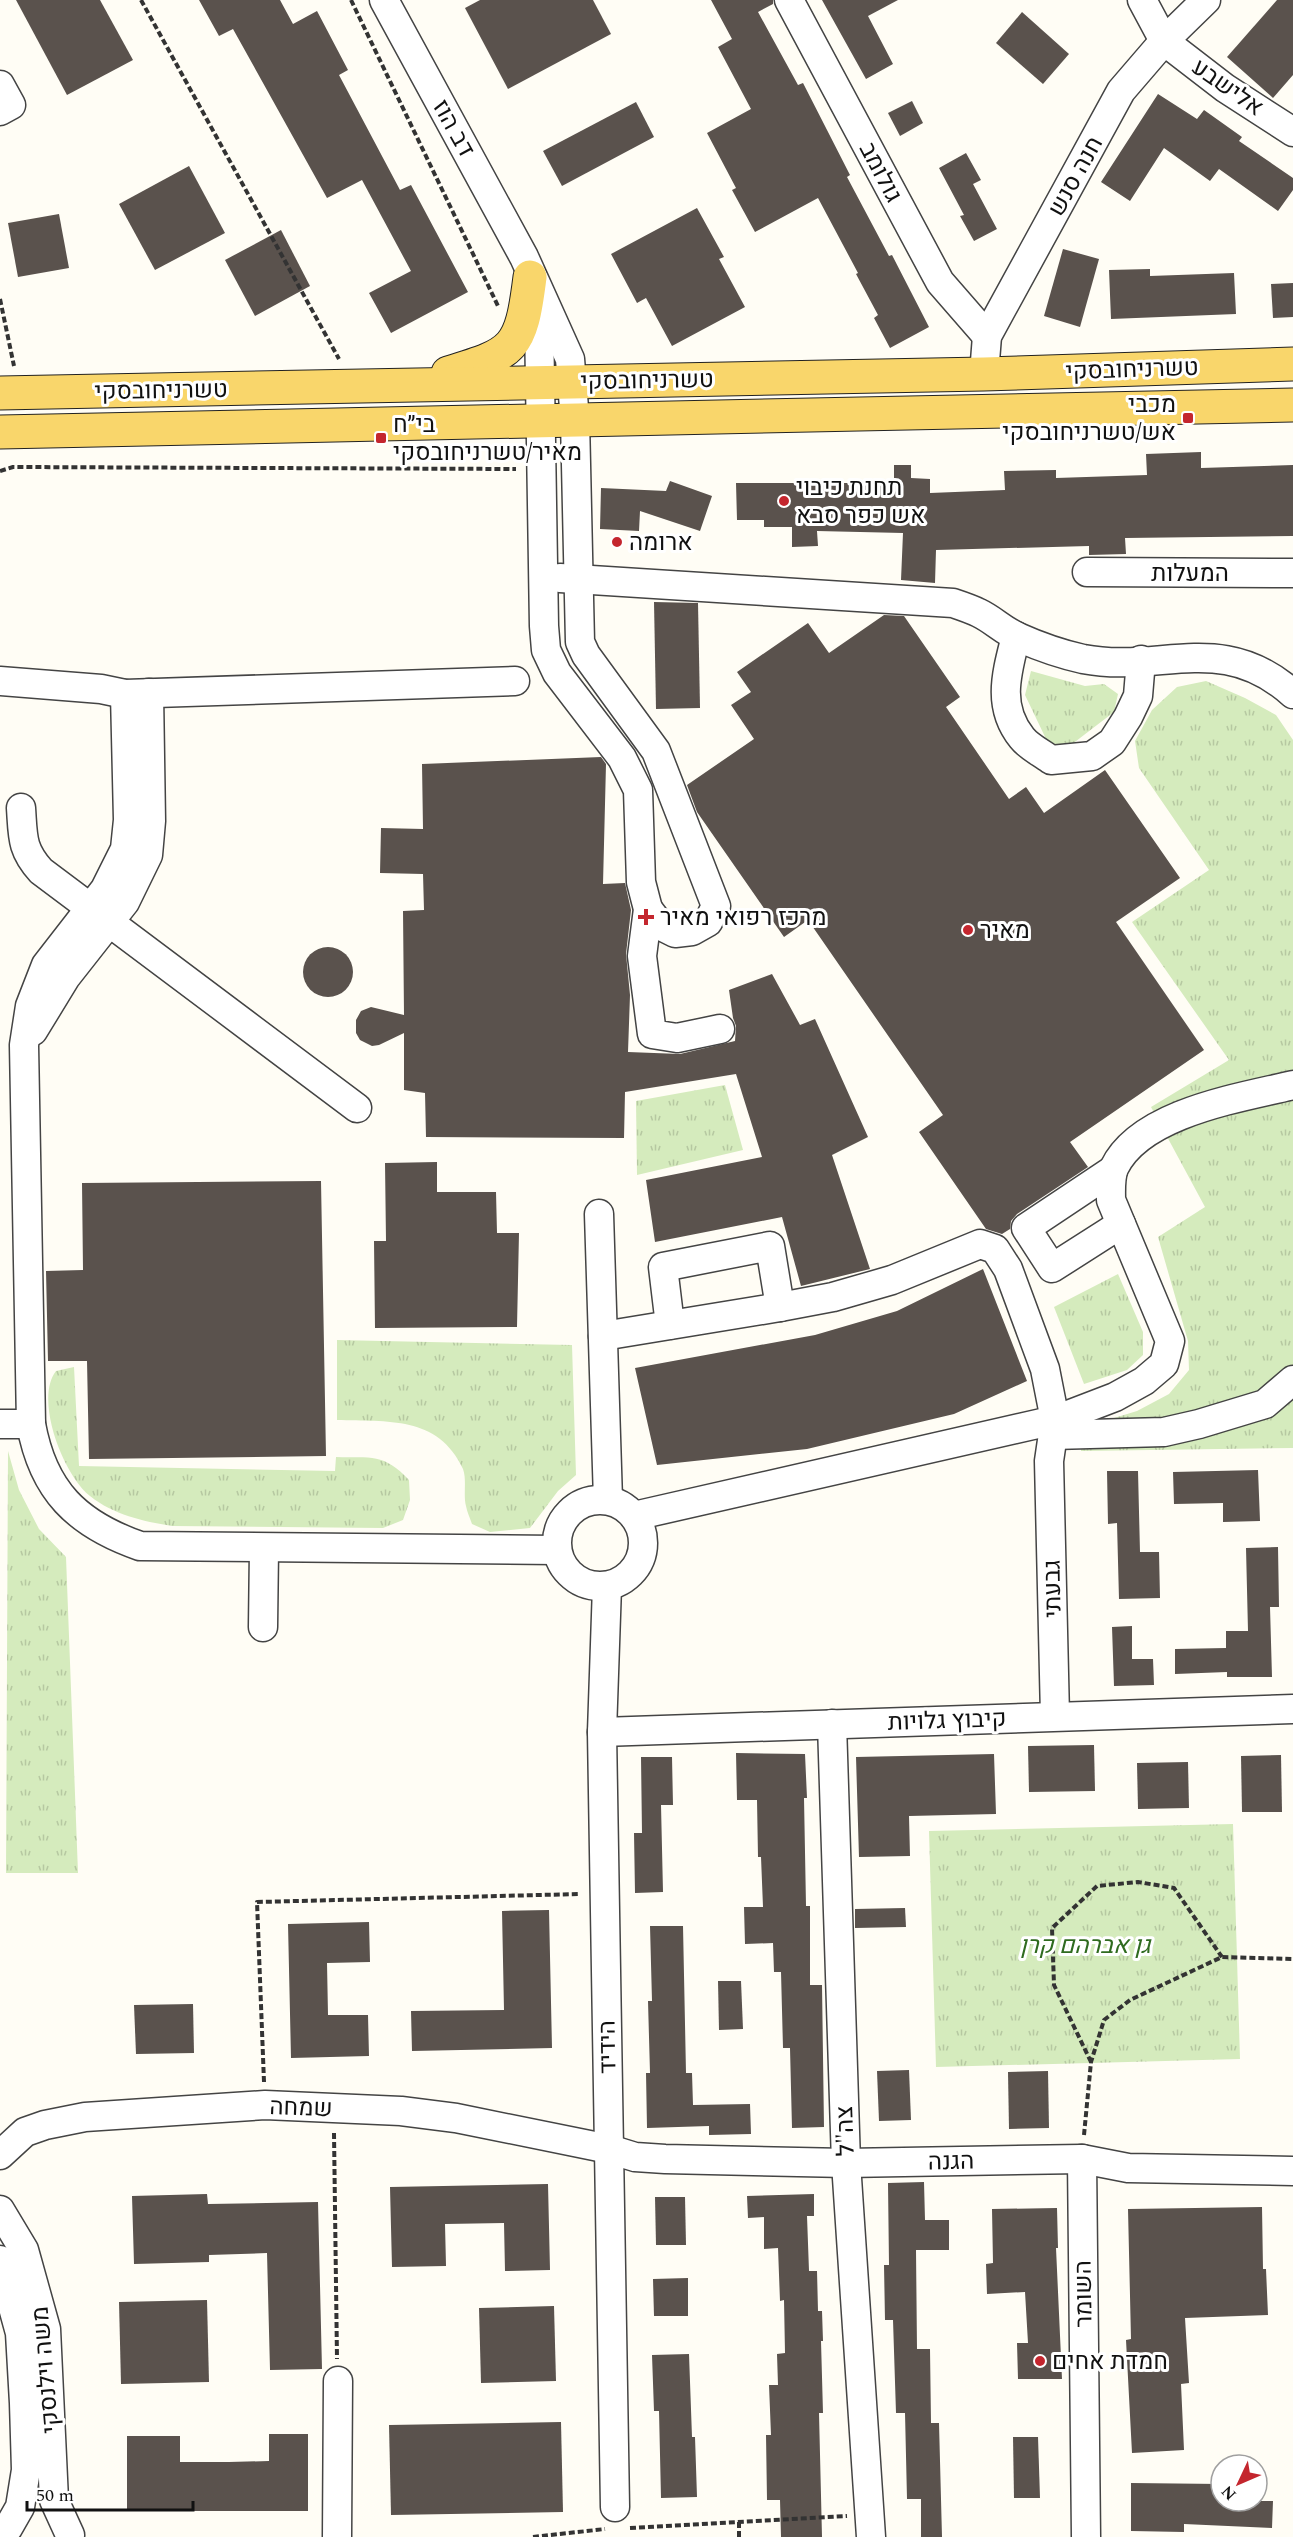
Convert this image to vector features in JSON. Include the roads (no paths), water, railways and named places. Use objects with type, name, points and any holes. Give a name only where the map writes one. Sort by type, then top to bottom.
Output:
[{"type":"main road","points":[[410,385],[489,361],[507,350],[513,343],[525,315],[527,267]]},
{"type":"main road","name":"טשרניחובסקי","points":[[10,393],[984,374],[1293,364]]},
{"type":"main road","name":"טשרניחובסקי","points":[[0,432],[1293,405]]},
{"type":"main road","points":[[0,445],[46,431]]},
{"type":"street","name":"דב הוז","points":[[384,0],[527,267],[570,359],[556,382],[540,421],[546,650],[557,673],[622,758],[638,790],[641,882],[648,909],[661,926],[675,933],[692,931],[708,922],[716,906],[656,751],[586,655],[580,642],[575,420],[556,382]]},
{"type":"street","name":"גולומב","points":[[789,0],[940,282],[987,336]]},
{"type":"street","points":[[1142,0],[1164,41]]},
{"type":"street","name":"חנה סנש","points":[[984,374],[987,336],[1121,91],[1164,41],[1206,0]]},
{"type":"street","name":"אלישבע","points":[[1164,41],[1225,88],[1293,132]]},
{"type":"street","name":"המעלות","points":[[1087,572],[1293,573]]},
{"type":"street","points":[[543,576],[953,603],[979,613],[1016,636],[1057,652],[1084,659],[1115,662],[1211,658],[1246,664],[1270,676],[1293,694]]},
{"type":"street","points":[[1016,636],[1006,679],[1005,702],[1010,719],[1023,740],[1051,760],[1092,756],[1112,742],[1138,696],[1141,660]]},
{"type":"street","points":[[0,681],[137,693],[515,681]]},
{"type":"street","points":[[0,700],[88,704],[137,693]]},
{"type":"street","points":[[137,693],[151,821],[148,855],[125,902],[100,914],[66,977],[24,1045],[31,1424],[35,1448],[60,1495],[91,1525],[115,1538],[140,1546],[264,1549],[557,1550]]},
{"type":"street","points":[[21,808],[23,844],[29,858],[57,884],[357,1108]]},
{"type":"street","points":[[648,909],[642,956],[652,1034],[677,1038],[720,1029]]},
{"type":"street","points":[[1121,1224],[1052,1268],[1026,1228],[1113,1170],[1133,1143],[1157,1126],[1220,1104],[1293,1085]]},
{"type":"street","points":[[1052,1439],[1115,1397],[1144,1381],[1164,1364],[1170,1341],[1111,1200],[1113,1170]]},
{"type":"street","points":[[599,1214],[608,1500]]},
{"type":"street","name":"גבעתי","points":[[603,1336],[833,1297],[892,1280],[980,1244],[995,1249],[1008,1269],[1045,1369],[1052,1439],[1054,1716]]},
{"type":"street","points":[[670,1325],[663,1267],[770,1246],[780,1306]]},
{"type":"street","points":[[634,1516],[1052,1439],[1164,1432],[1265,1404],[1293,1380]]},
{"type":"street","points":[[0,1424],[31,1424]]},
{"type":"street","points":[[608,1500],[623,1506],[634,1516],[642,1529],[644,1544],[641,1558],[633,1572],[621,1581],[607,1586],[592,1586],[572,1576],[562,1564],[557,1550],[557,1535],[566,1515],[585,1502],[608,1500]]},
{"type":"street","points":[[263,1627],[264,1549]]},
{"type":"street","name":"הידיד","points":[[607,1586],[602,1732],[615,2518]]},
{"type":"street","name":"קיבוץ גלויות","points":[[602,1732],[1293,1708]]},
{"type":"street","name":"צה\"ל","points":[[832,1724],[846,2163],[870,2526]]},
{"type":"street","name":"שמחה","points":[[0,2155],[26,2132],[45,2125],[85,2117],[265,2105],[401,2111],[456,2118],[609,2149]]},
{"type":"street","name":"הגנה","points":[[609,2149],[635,2157],[665,2159],[846,2163],[1082,2159],[1128,2168],[1293,2171]]},
{"type":"street","name":"השומר","points":[[1082,2159],[1086,2537]]},
{"type":"street","name":"משה וילנסקי","points":[[0,2210],[24,2250],[46,2330],[54,2500],[70,2536]]},
{"type":"street","name":"משה וילנסקי","points":[[0,2260],[20,2333],[12,2403],[26,2470],[20,2507],[4,2532]]},
{"type":"street","points":[[337,2537],[338,2381]]},
{"type":"street","points":[[4,2532],[18,2523],[39,2519],[60,2526],[70,2536]]},
{"type":"place","name":"מכבי אש/טשרניחובסקי","points":[[1188,418]]},
{"type":"place","name":"בי״ח מאיר/טשרניחובסקי","points":[[381,438]]},
{"type":"place","name":"תחנת כיבוי אש כפר סבא","points":[[784,501]]},
{"type":"place","name":"ארומה","points":[[617,542]]},
{"type":"place","name":"מרכז רפואי מאיר","points":[[646,917]]},
{"type":"place","name":"מאיר","points":[[968,930]]},
{"type":"place","name":"חמדת אחים","points":[[1040,2361]]},
{"type":"park label","name":"גן אברהם קרן","points":[[1085,1945]]}]
